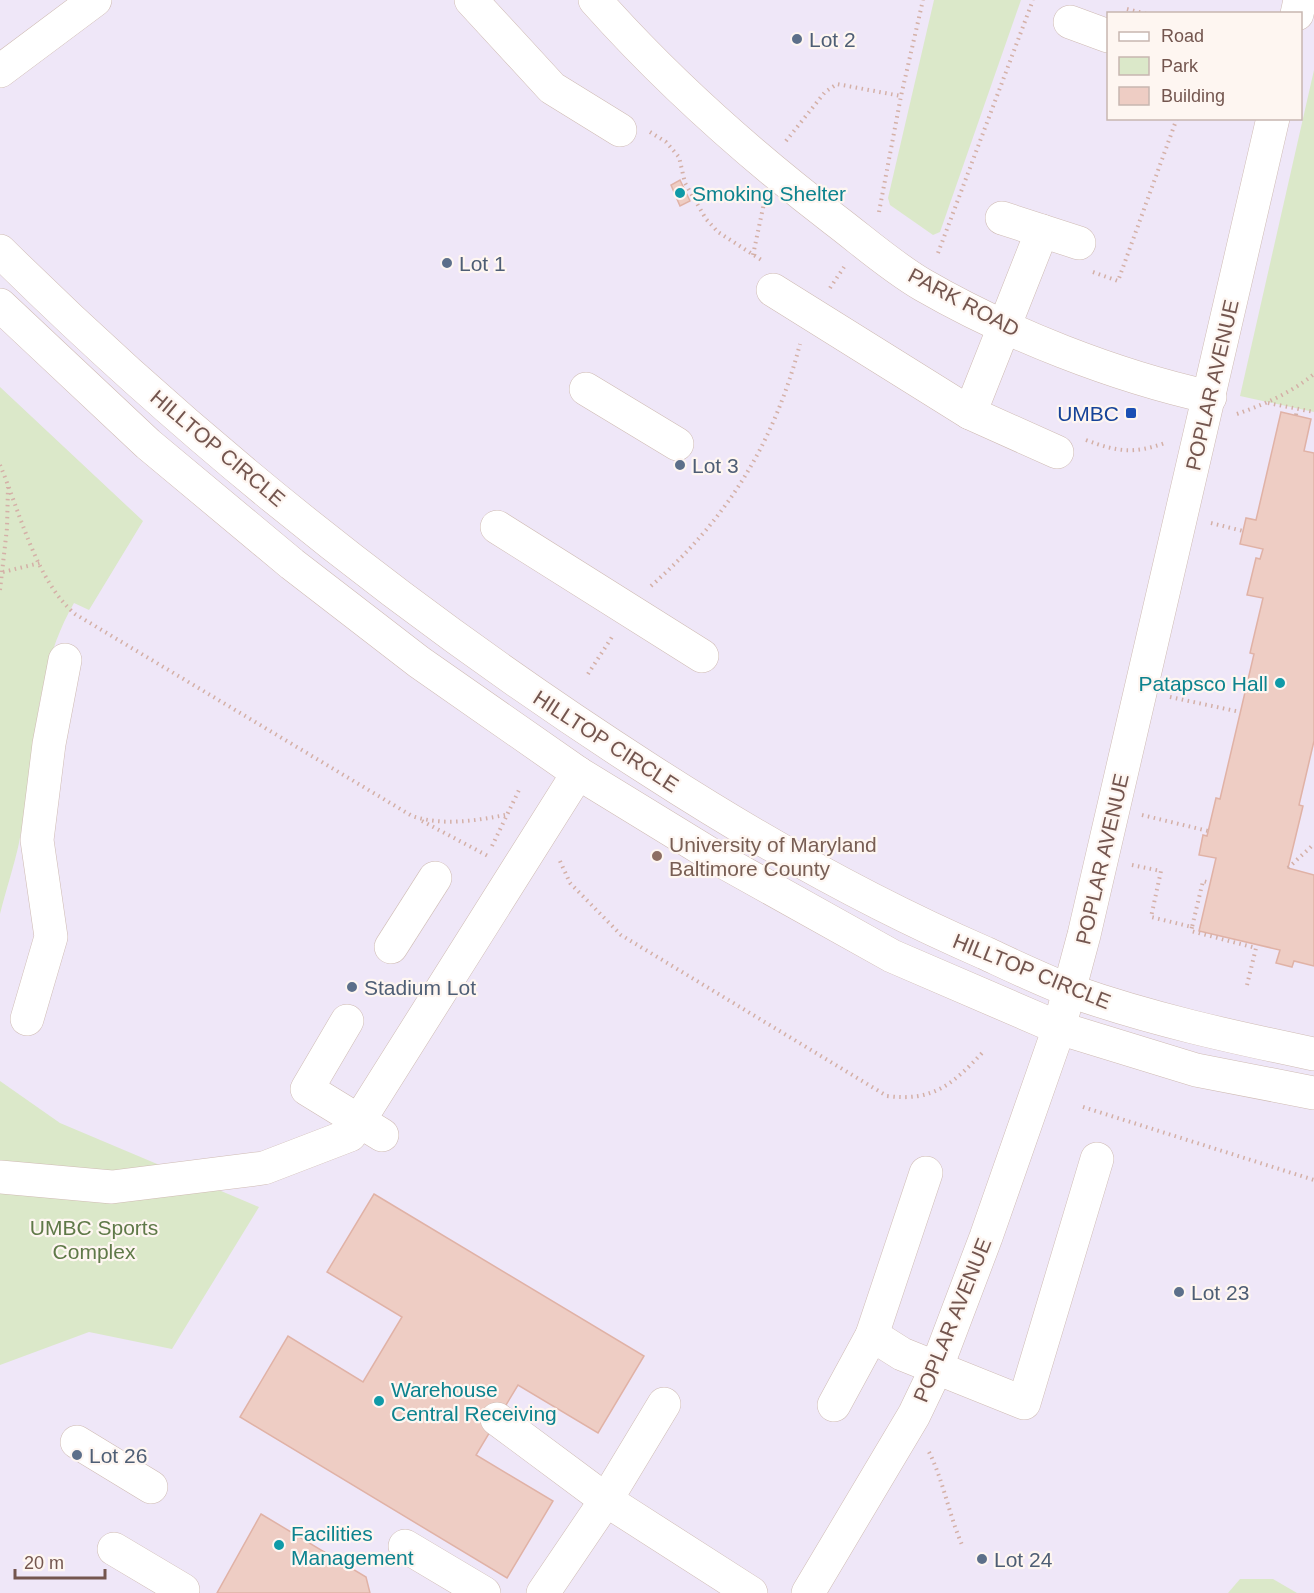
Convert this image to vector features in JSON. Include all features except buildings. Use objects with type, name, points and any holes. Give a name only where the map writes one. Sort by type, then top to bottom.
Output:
[{"type":"street","points":[[0,71],[95,0]]},
{"type":"street","points":[[471,0],[552,88],[632,130]]},
{"type":"street","name":"PARK ROAD","points":[[594,0],[625,34],[714,120],[787,183],[922,284],[1004,326],[1136,378],[1210,398]]},
{"type":"street","points":[[1070,22],[1107,36]]},
{"type":"street","name":"POPLAR AVENUE","points":[[808,1593],[914,1415],[936,1369],[986,1237],[1059,1028],[1070,991],[1210,398],[1273,120]]},
{"type":"street","points":[[1002,218],[1042,231],[1084,257]]},
{"type":"street","points":[[970,413],[1042,231]]},
{"type":"street","name":"HILLTOP CIRCLE","points":[[0,250],[178,416],[443,631],[554,708],[748,833],[909,920],[1070,991],[1202,1031],[1314,1054]]},
{"type":"street","points":[[773,279],[970,413],[1071,446]]},
{"type":"street","name":"HILLTOP CIRCLE","points":[[0,305],[148,444],[292,564],[419,662],[578,773],[720,860],[892,956],[1059,1028],[1196,1070],[1314,1094]]},
{"type":"street","points":[[586,389],[677,444]]},
{"type":"street","points":[[497,527],[628,612],[702,656]]},
{"type":"street","points":[[27,1019],[51,937],[37,840],[49,744],[65,660]]},
{"type":"street","points":[[0,1177],[112,1186],[264,1168],[371,1128],[578,773]]},
{"type":"street","points":[[391,947],[435,878]]},
{"type":"street","points":[[347,1021],[307,1089],[371,1128]]},
{"type":"street","points":[[872,1335],[902,1354],[1024,1403],[1097,1159]]},
{"type":"street","points":[[834,1405],[872,1335],[926,1173]]},
{"type":"street","points":[[543,1593],[606,1500],[664,1404]]},
{"type":"street","points":[[497,1419],[606,1500],[751,1593]]},
{"type":"street","points":[[77,1442],[151,1487]]},
{"type":"street","points":[[405,1546],[484,1593]]},
{"type":"street","points":[[114,1549],[183,1590]]},
{"type":"path","points":[[879,212],[901,96],[923,0]]},
{"type":"path","points":[[938,253],[1034,0]]},
{"type":"path","points":[[786,141],[825,92],[837,84],[901,96]]},
{"type":"path","points":[[1084,257],[1118,281],[1176,120]]},
{"type":"path","points":[[632,130],[666,142],[679,157],[685,183],[706,219],[718,232],[753,255],[773,279]]},
{"type":"path","points":[[753,255],[765,199]]},
{"type":"path","points":[[835,283],[840,273]]},
{"type":"path","points":[[588,674],[628,612],[647,589],[695,544],[727,506],[765,444],[780,410],[801,339]]},
{"type":"path","points":[[1314,374],[1299,386],[1268,403],[1314,412]]},
{"type":"path","points":[[1296,415],[1298,409]]},
{"type":"path","points":[[1071,446],[1115,452],[1150,448],[1167,443]]},
{"type":"path","points":[[0,465],[40,563],[59,600],[75,614],[412,816],[488,856]]},
{"type":"path","points":[[0,590],[8,484]]},
{"type":"path","points":[[1210,523],[1243,531]]},
{"type":"path","points":[[3,572],[40,563]]},
{"type":"path","points":[[1170,697],[1240,712]]},
{"type":"path","points":[[483,865],[505,815],[520,788]]},
{"type":"path","points":[[412,816],[449,822],[505,815]]},
{"type":"path","points":[[1142,815],[1208,831]]},
{"type":"path","points":[[1288,868],[1314,844]]},
{"type":"path","points":[[559,858],[570,883],[621,935],[887,1096],[909,1099],[936,1092],[953,1083],[983,1052]]},
{"type":"path","points":[[1131,865],[1161,872],[1151,917],[1192,927]]},
{"type":"path","points":[[1210,883],[1203,881],[1191,931],[1256,948],[1247,985]]},
{"type":"path","points":[[1083,1107],[1314,1180]]},
{"type":"path","points":[[926,1446],[936,1467],[953,1524],[963,1547]]},
{"type":"shaded area","name":"University of Maryland Baltimore County","points":[[0,0],[1314,0],[1314,1593],[0,1593]]},
{"type":"green space","points":[[934,0],[1021,0],[940,232],[933,235],[890,205],[888,198]]},
{"type":"green space","points":[[1314,70],[1314,412],[1240,396]]},
{"type":"green space","points":[[0,387],[143,521],[89,610],[74,603],[60,631],[42,690],[19,843],[0,914]]},
{"type":"green space","name":"UMBC Sports Complex","points":[[0,1081],[60,1123],[259,1207],[172,1349],[89,1332],[0,1365]]},
{"type":"green space","points":[[1240,1579],[1273,1579],[1297,1593],[1228,1593]]},
{"type":"place","name":"Lot 2","points":[[797,39]]},
{"type":"place","name":"Smoking Shelter","points":[[680,193]]},
{"type":"place","name":"Lot 1","points":[[447,263]]},
{"type":"place","name":"UMBC","points":[[1131,413]]},
{"type":"place","name":"Lot 3","points":[[680,465]]},
{"type":"place","name":"Patapsco Hall","points":[[1280,683]]},
{"type":"place","name":"University of Maryland Baltimore County","points":[[657,856]]},
{"type":"place","name":"Stadium Lot","points":[[352,987]]},
{"type":"place","name":"Lot 23","points":[[1179,1292]]},
{"type":"place","name":"Warehouse Central Receiving","points":[[379,1401]]},
{"type":"place","name":"Lot 26","points":[[77,1455]]},
{"type":"place","name":"Facilities Management","points":[[279,1545]]},
{"type":"place","name":"Lot 24","points":[[982,1559]]}]
